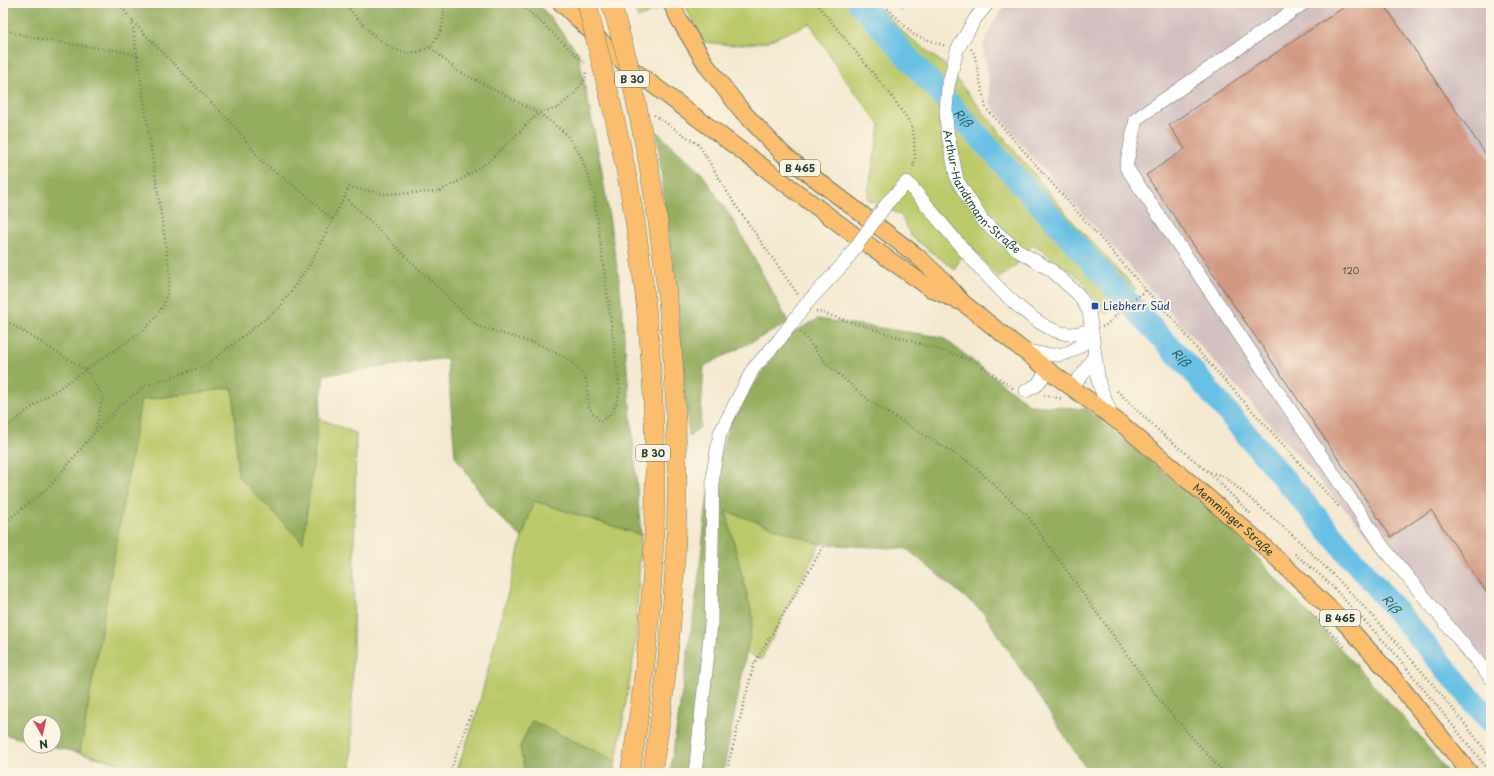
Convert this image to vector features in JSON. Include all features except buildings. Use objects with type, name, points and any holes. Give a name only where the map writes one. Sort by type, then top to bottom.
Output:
[{"type":"highway","name":"B 30","points":[[587,3],[613,111],[629,188],[639,255],[648,344],[653,435],[653,545],[644,677],[630,773]]},
{"type":"highway","name":"B 30","points":[[611,3],[628,62],[659,224],[667,285],[676,395],[678,452],[676,549],[670,638],[652,773]]},
{"type":"main road","name":"B 465","points":[[561,3],[625,64],[859,239],[931,288],[962,302]]},
{"type":"main road","name":"B 465","points":[[671,3],[707,66],[742,111],[784,156],[917,256],[943,280],[962,302]]},
{"type":"main road","name":"Memminger Straße","points":[[962,302],[1048,370],[1068,393],[1112,417],[1253,536],[1342,620],[1392,676],[1470,773]]},
{"type":"street","name":"Arthur-Handtmann-Straße","points":[[988,3],[975,19],[960,45],[952,68],[946,109],[951,156],[957,180],[982,220],[1020,252],[1051,270],[1078,294],[1089,311],[1099,384],[1112,417]]},
{"type":"street","points":[[1304,3],[1136,119],[1126,167],[1383,547],[1491,678]]},
{"type":"street","points":[[695,773],[711,625],[714,473],[720,433],[753,369],[807,303],[845,262],[888,202],[908,182],[978,268],[1012,301],[1046,327],[1059,332],[1071,334],[1092,333]]},
{"type":"street","points":[[1022,350],[1050,356],[1062,356],[1074,352],[1092,333]]},
{"type":"street","points":[[1068,393],[1083,374],[1094,356]]},
{"type":"street","points":[[1026,391],[1037,385],[1048,370]]},
{"type":"path","points":[[119,3],[132,21],[238,130],[262,162],[306,195],[333,221]]},
{"type":"path","points":[[344,3],[374,34],[390,46],[410,54],[430,47],[440,35],[445,16],[443,3]]},
{"type":"path","points":[[520,3],[592,70]]},
{"type":"path","points":[[816,3],[890,94],[910,123],[914,137],[914,160],[911,176],[908,182]]},
{"type":"path","points":[[882,3],[914,35],[960,45],[974,53],[986,108],[1341,510]]},
{"type":"path","points":[[3,430],[144,330],[158,316],[167,296],[170,274],[132,21]]},
{"type":"path","points":[[3,30],[44,40],[119,51],[138,56]]},
{"type":"path","points":[[345,197],[477,326],[544,346],[571,361],[586,380],[589,408],[600,422],[613,412],[620,391],[594,194],[581,156],[565,133],[539,113],[458,71],[430,47]]},
{"type":"path","points":[[3,524],[49,487],[120,404],[147,386],[205,366],[279,308],[310,266],[350,187],[385,194],[438,192],[458,182],[488,162],[539,113],[558,108],[575,93],[585,79],[587,65]]},
{"type":"path","points":[[647,111],[699,146],[734,203],[795,292],[819,313],[959,356],[979,364],[1016,390],[1068,393]]},
{"type":"path","points":[[1106,333],[1106,326],[1121,310],[1146,290]]},
{"type":"path","points":[[3,319],[86,370],[103,396],[95,432]]},
{"type":"path","points":[[793,322],[827,364],[872,403],[973,465],[1028,517],[1164,706],[1224,773]]},
{"type":"path","points":[[1114,386],[1118,394],[1159,431],[1207,471],[1225,477],[1302,544],[1402,648],[1442,693],[1491,758]]},
{"type":"path","points":[[726,773],[754,664],[823,547]]},
{"type":"path","points":[[1309,610],[1348,650]]},
{"type":"path","points":[[450,773],[472,710]]},
{"type":"shaded area","points":[[1007,3],[1491,3],[1491,684],[1369,536],[1022,145],[990,103],[988,75],[983,46],[993,23]]},
{"type":"green space","points":[[3,3],[538,3],[578,52],[601,166],[620,286],[641,535],[534,501],[522,538],[490,507],[455,456],[447,358],[324,375],[303,543],[238,476],[233,388],[141,400],[80,753],[62,749],[62,714],[22,714],[22,739],[3,734]]},
{"type":"green space","points":[[633,3],[672,3],[638,18]]},
{"type":"green space","points":[[684,3],[875,3],[904,33],[944,64],[1072,221],[1136,289],[1106,315],[1081,279],[1033,244],[1015,266],[999,278],[969,245],[954,269],[911,236],[901,215],[867,199],[880,125],[839,71],[810,23],[766,42],[731,45],[703,42]]},
{"type":"green space","points":[[657,132],[703,175],[736,225],[789,323],[704,366],[700,427],[689,437],[674,271],[664,201]]},
{"type":"green space","points":[[818,319],[942,337],[1030,405],[1086,409],[1224,521],[1418,734],[1448,773],[1094,773],[1085,767],[983,612],[907,549],[820,544],[726,511],[753,619],[723,773],[670,773],[698,584],[707,502],[730,419],[788,335]]},
{"type":"green space","points":[[233,388],[238,476],[303,539],[318,418],[356,433],[351,773],[158,773],[80,753],[140,400]]},
{"type":"green space","points":[[534,501],[641,535],[635,649],[616,761],[532,721],[520,747],[525,773],[456,773],[476,716],[522,538]]},
{"type":"green space","points":[[725,510],[820,544],[761,660],[746,652],[753,618]]},
{"type":"green space","points":[[532,721],[616,761],[614,773],[525,773],[520,747]]},
{"type":"waterway","name":"Riß","points":[[859,3],[1115,288],[1189,367],[1491,722]]},
{"type":"waterway","points":[[900,9],[907,3]]},
{"type":"place","name":"Liebherr Süd","points":[[1095,306]]}]
